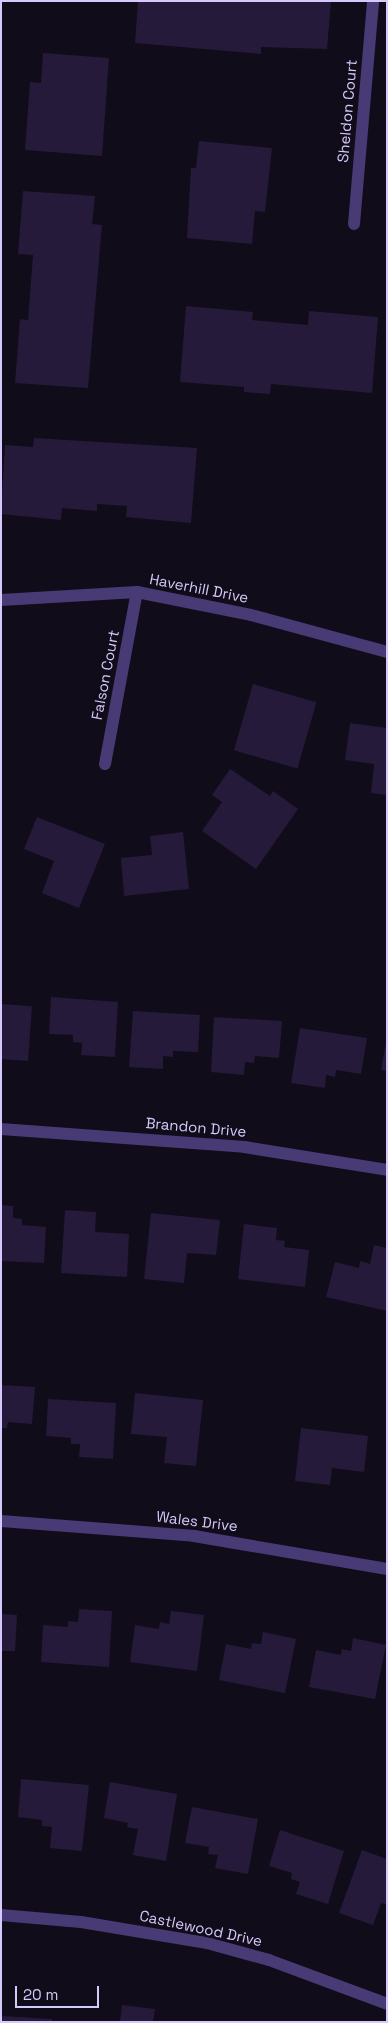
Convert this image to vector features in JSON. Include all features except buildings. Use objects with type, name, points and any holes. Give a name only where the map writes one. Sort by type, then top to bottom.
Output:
[{"type":"street","name":"Sheldon Court","points":[[354,224],[373,1]]},
{"type":"street","name":"Haverhill Drive","points":[[1,600],[137,592],[251,615],[387,652]]},
{"type":"street","name":"Falson Court","points":[[104,764],[137,592]]},
{"type":"street","name":"Brandon Drive","points":[[1,1129],[244,1148],[387,1170]]},
{"type":"street","name":"Wales Drive","points":[[1,1521],[194,1536],[387,1569]]},
{"type":"street","name":"Castlewood Drive","points":[[1,1915],[81,1922],[207,1943],[269,1960],[387,2004]]}]
